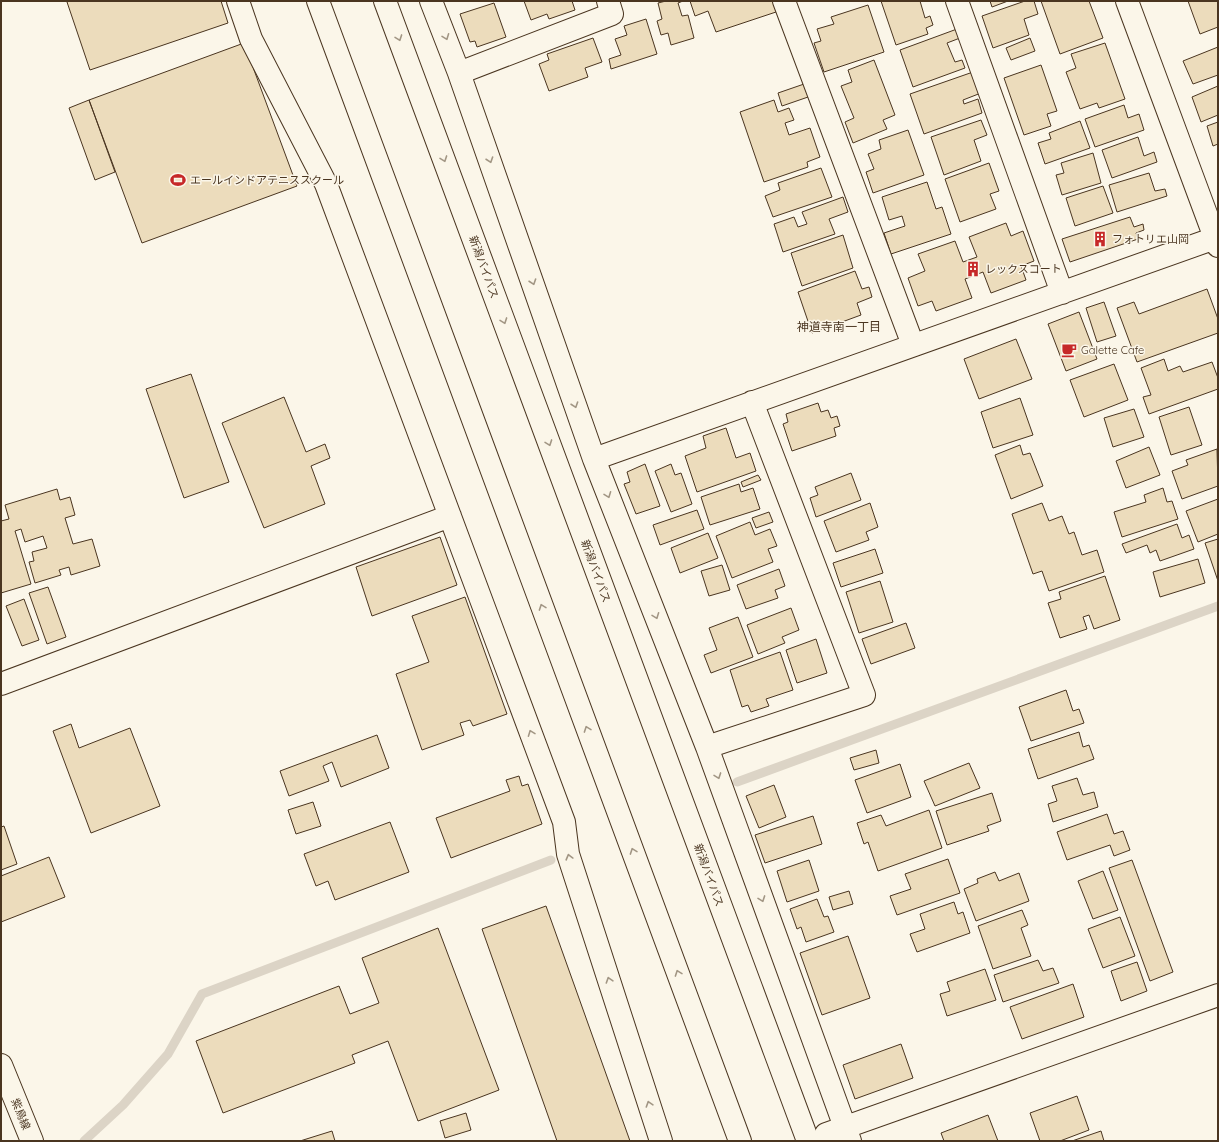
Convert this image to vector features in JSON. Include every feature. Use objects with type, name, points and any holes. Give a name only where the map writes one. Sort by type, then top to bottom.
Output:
[{"type":"main road","points":[[238,1],[251,40],[326,184],[564,822],[568,854],[661,1141]]},
{"type":"main road","points":[[318,1],[740,1141]]},
{"type":"main road","name":"新潟バイパス","points":[[385,1],[832,1136]]},
{"type":"main road","points":[[432,1],[460,73],[594,459],[707,747],[832,1136],[1218,995]]},
{"type":"main road","points":[[460,73],[612,14],[608,1]]},
{"type":"main road","points":[[784,1],[912,346]]},
{"type":"main road","points":[[957,1],[1062,293]]},
{"type":"main road","points":[[594,459],[1062,293],[1217,241],[1127,1]]},
{"type":"main road","points":[[707,747],[864,695],[752,402]]},
{"type":"main road","points":[[1,684],[450,516]]},
{"type":"main road","points":[[686,994],[732,1141]]},
{"type":"main road","name":"紫鳥線","points":[[1,1065],[32,1141]]},
{"type":"building","points":[[221,1],[228,23],[90,70],[67,2]]},
{"type":"building","points":[[524,1],[572,1],[575,10],[549,19],[547,14],[531,20]]},
{"type":"building","points":[[666,1],[683,1],[678,3],[682,16],[688,15],[694,38],[671,45],[668,33],[661,35],[657,21],[662,19],[658,3]]},
{"type":"building","points":[[690,1],[776,1],[779,11],[716,32],[708,11],[695,16]]},
{"type":"building","points":[[881,1],[920,1],[925,18],[930,16],[933,25],[926,28],[928,34],[896,45]]},
{"type":"building","points":[[990,1],[1008,1],[992,7]]},
{"type":"building","points":[[1025,1],[1034,1],[1038,14],[1024,19],[1029,35],[993,48],[982,16]]},
{"type":"building","points":[[1041,1],[1089,1],[1103,38],[1060,54]]},
{"type":"building","points":[[1188,1],[1218,1],[1218,27],[1200,34]]},
{"type":"building","points":[[494,3],[506,37],[477,47],[475,41],[470,42],[460,14]]},
{"type":"building","points":[[868,5],[884,52],[824,72],[814,43],[821,41],[817,29],[834,24],[831,17]]},
{"type":"building","points":[[646,19],[657,54],[611,69],[609,59],[621,55],[615,39],[627,35],[624,26]]},
{"type":"building","points":[[957,29],[960,38],[947,43],[955,62],[962,60],[965,68],[913,87],[900,50]]},
{"type":"building","points":[[593,38],[602,62],[585,68],[588,77],[549,91],[539,64],[549,60],[547,54]]},
{"type":"building","points":[[1030,38],[1035,51],[1011,60],[1006,48]]},
{"type":"building","points":[[244,43],[297,186],[142,243],[89,100]]},
{"type":"building","points":[[1105,43],[1125,99],[1099,108],[1097,103],[1080,109],[1066,72],[1076,68],[1071,54]]},
{"type":"building","points":[[1218,47],[1218,75],[1193,84],[1183,61]]},
{"type":"building","points":[[874,60],[895,115],[883,120],[887,129],[853,143],[845,122],[854,118],[841,86],[852,82],[848,70]]},
{"type":"building","points":[[1041,65],[1057,111],[1047,114],[1051,126],[1024,135],[1004,78]]},
{"type":"building","points":[[973,72],[981,93],[963,100],[964,104],[978,99],[982,113],[924,134],[910,94]]},
{"type":"building","points":[[807,83],[811,96],[782,106],[778,93]]},
{"type":"building","points":[[1218,86],[1218,115],[1201,122],[1192,97]]},
{"type":"building","points":[[89,100],[115,172],[95,180],[69,108]]},
{"type":"building","points":[[774,100],[778,112],[789,108],[794,120],[785,123],[789,135],[810,128],[820,157],[807,162],[808,167],[764,182],[740,112]]},
{"type":"building","points":[[1124,105],[1128,118],[1139,114],[1144,130],[1095,147],[1085,119]]},
{"type":"building","points":[[981,120],[987,135],[974,140],[981,161],[944,175],[931,137]]},
{"type":"building","points":[[1080,121],[1090,148],[1045,164],[1038,143],[1051,139],[1049,133]]},
{"type":"building","points":[[1218,122],[1218,144],[1213,146],[1207,126]]},
{"type":"building","points":[[908,130],[924,175],[873,193],[866,172],[874,169],[868,154],[881,149],[879,140]]},
{"type":"building","points":[[1138,137],[1144,156],[1154,152],[1157,162],[1112,178],[1102,150]]},
{"type":"building","points":[[1093,153],[1101,183],[1062,195],[1056,175],[1064,173],[1061,163]]},
{"type":"building","points":[[989,163],[999,191],[990,194],[996,209],[960,222],[945,179]]},
{"type":"building","points":[[821,168],[832,197],[773,217],[765,196],[780,190],[778,183]]},
{"type":"building","points":[[1149,173],[1155,191],[1165,189],[1167,196],[1117,212],[1109,185]]},
{"type":"building","points":[[927,182],[936,209],[942,207],[951,234],[891,254],[884,233],[905,226],[902,216],[889,220],[882,197]]},
{"type":"building","points":[[1103,186],[1113,213],[1075,226],[1066,198]]},
{"type":"building","points":[[843,197],[848,212],[829,219],[835,234],[783,252],[774,224],[794,217],[798,227],[807,224],[802,212]]},
{"type":"building","name":"フォトリエ山岡","points":[[1130,217],[1134,227],[1143,224],[1144,230],[1136,233],[1138,239],[1070,262],[1062,239]]},
{"type":"building","name":"レックスコート","points":[[1006,223],[1011,236],[1023,231],[1034,261],[1021,266],[1026,280],[991,293],[983,272],[965,279],[972,298],[936,311],[932,301],[918,306],[908,278],[925,271],[918,254],[955,241],[963,262],[977,257],[969,237]]},
{"type":"building","points":[[843,235],[853,268],[802,286],[791,253]]},
{"type":"building","points":[[855,271],[862,289],[869,287],[872,297],[857,303],[861,315],[812,333],[798,292]]},
{"type":"building","points":[[1207,289],[1218,319],[1218,333],[1137,362],[1117,308],[1134,302],[1139,314]]},
{"type":"building","points":[[1104,302],[1116,336],[1097,342],[1086,308]]},
{"type":"building","points":[[1079,312],[1097,359],[1066,371],[1048,324]]},
{"type":"building","points":[[1016,339],[1032,379],[979,399],[964,359]]},
{"type":"building","points":[[1164,359],[1168,371],[1180,366],[1183,372],[1212,362],[1218,378],[1218,389],[1149,414],[1143,397],[1151,395],[1141,368]]},
{"type":"building","points":[[1114,364],[1128,400],[1084,417],[1070,380]]},
{"type":"building","points":[[191,374],[229,482],[184,498],[146,389]]},
{"type":"building","points":[[284,397],[306,452],[325,444],[330,458],[311,466],[325,504],[264,528],[222,423]]},
{"type":"building","points":[[1020,398],[1033,435],[993,448],[981,412]]},
{"type":"building","points":[[818,403],[821,412],[828,410],[831,418],[837,416],[840,426],[834,428],[836,436],[792,451],[783,424],[788,422],[786,414]]},
{"type":"building","points":[[1189,407],[1202,445],[1171,455],[1159,417]]},
{"type":"building","points":[[1134,409],[1144,437],[1113,447],[1104,418]]},
{"type":"building","points":[[726,428],[736,458],[750,453],[756,471],[697,492],[685,456],[706,448],[703,436]]},
{"type":"building","points":[[1020,445],[1023,455],[1030,453],[1043,486],[1011,499],[995,455]]},
{"type":"building","points":[[1149,447],[1160,475],[1126,488],[1116,461]]},
{"type":"building","points":[[1217,449],[1218,486],[1182,499],[1172,471],[1188,465],[1186,460]]},
{"type":"building","points":[[645,464],[660,506],[636,514],[624,484],[630,482],[627,472]]},
{"type":"building","points":[[671,464],[675,475],[681,473],[692,504],[671,512],[655,471]]},
{"type":"building","points":[[851,473],[861,500],[816,517],[810,498],[818,495],[815,487]]},
{"type":"building","points":[[758,475],[761,480],[743,487],[741,482]]},
{"type":"building","points":[[739,484],[741,492],[753,488],[760,509],[710,525],[701,497]]},
{"type":"building","points":[[1163,488],[1167,502],[1172,501],[1178,519],[1122,537],[1114,512],[1146,502],[1144,495]]},
{"type":"building","points":[[57,489],[60,500],[70,497],[75,515],[65,518],[73,544],[92,539],[100,566],[71,575],[69,567],[59,570],[61,575],[35,583],[29,562],[34,561],[32,552],[47,548],[43,536],[25,542],[21,529],[15,531],[31,584],[1,593],[1,521],[9,519],[5,505]]},
{"type":"building","points":[[1218,499],[1218,534],[1198,542],[1186,511]]},
{"type":"building","points":[[870,503],[878,527],[866,532],[869,540],[836,552],[824,521]]},
{"type":"building","points":[[1042,503],[1049,521],[1062,516],[1069,534],[1074,532],[1082,555],[1097,550],[1104,572],[1049,591],[1042,571],[1033,574],[1012,514]]},
{"type":"building","points":[[697,510],[704,529],[660,545],[653,525]]},
{"type":"building","points":[[769,512],[773,522],[756,528],[752,518]]},
{"type":"building","points":[[750,522],[755,535],[770,529],[777,546],[768,549],[773,562],[732,578],[716,536]]},
{"type":"building","points":[[1177,524],[1182,538],[1189,535],[1194,549],[1160,561],[1156,550],[1150,553],[1147,545],[1126,553],[1122,544]]},
{"type":"building","points":[[708,533],[718,558],[680,573],[671,548]]},
{"type":"building","points":[[440,537],[457,585],[372,616],[356,567]]},
{"type":"building","points":[[1218,539],[1218,581],[1205,543]]},
{"type":"building","points":[[875,549],[883,573],[841,587],[833,563]]},
{"type":"building","points":[[1198,559],[1205,583],[1160,597],[1153,572]]},
{"type":"building","points":[[722,565],[730,590],[709,596],[701,571]]},
{"type":"building","points":[[779,569],[785,586],[775,590],[778,598],[746,609],[737,585]]},
{"type":"building","points":[[1105,576],[1120,620],[1094,629],[1089,615],[1083,617],[1087,629],[1060,638],[1048,603],[1061,599],[1059,592]]},
{"type":"building","points":[[880,581],[893,622],[859,633],[846,592]]},
{"type":"building","points":[[48,587],[66,637],[47,644],[29,593]]},
{"type":"building","points":[[465,597],[507,714],[473,726],[470,720],[460,723],[464,735],[422,750],[396,674],[429,662],[412,616]]},
{"type":"building","points":[[24,599],[39,640],[22,646],[6,606]]},
{"type":"building","points":[[791,608],[799,630],[782,637],[785,643],[758,654],[747,625]]},
{"type":"building","points":[[738,617],[753,657],[711,673],[704,655],[717,650],[709,628]]},
{"type":"building","points":[[906,623],[915,648],[871,664],[862,639]]},
{"type":"building","points":[[816,639],[827,673],[797,683],[786,650]]},
{"type":"building","points":[[780,652],[793,690],[766,699],[769,706],[751,712],[748,705],[742,707],[730,670]]},
{"type":"building","points":[[1066,690],[1073,711],[1079,709],[1084,723],[1031,741],[1019,707]]},
{"type":"building","points":[[71,724],[79,748],[130,728],[160,806],[91,833],[53,731]]},
{"type":"building","points":[[1079,732],[1083,747],[1089,745],[1094,759],[1038,779],[1028,749]]},
{"type":"building","points":[[377,735],[389,768],[341,787],[332,762],[323,766],[329,781],[289,796],[280,771]]},
{"type":"building","points":[[876,750],[879,763],[854,770],[850,758]]},
{"type":"building","points":[[969,763],[980,788],[935,806],[924,781]]},
{"type":"building","points":[[900,764],[911,797],[867,813],[855,780]]},
{"type":"building","points":[[519,776],[522,786],[528,784],[542,824],[451,858],[436,818],[510,791],[506,780]]},
{"type":"building","points":[[1077,778],[1083,795],[1094,792],[1098,807],[1053,822],[1048,804],[1057,801],[1052,786]]},
{"type":"building","points":[[774,785],[786,817],[759,828],[746,796]]},
{"type":"building","points":[[992,793],[1001,821],[987,826],[989,831],[947,845],[936,811]]},
{"type":"building","points":[[313,802],[321,826],[296,834],[288,810]]},
{"type":"building","points":[[929,810],[942,848],[878,871],[868,842],[864,844],[857,823],[881,815],[886,826]]},
{"type":"building","points":[[1107,814],[1114,834],[1123,831],[1130,850],[1114,856],[1110,845],[1067,860],[1057,832]]},
{"type":"building","points":[[813,816],[822,844],[765,863],[755,835]]},
{"type":"building","points":[[390,822],[409,872],[335,900],[328,881],[316,886],[304,854]]},
{"type":"building","points":[[4,826],[17,864],[1,870],[1,827]]},
{"type":"building","points":[[49,857],[65,897],[1,922],[1,876]]},
{"type":"building","points":[[948,859],[960,893],[897,915],[890,896],[911,889],[905,874]]},
{"type":"building","points":[[809,860],[819,891],[787,902],[777,871]]},
{"type":"building","points":[[1132,860],[1173,972],[1150,981],[1109,868]]},
{"type":"building","points":[[1103,871],[1118,910],[1093,919],[1078,881]]},
{"type":"building","points":[[995,872],[999,881],[1019,873],[1029,901],[976,921],[964,889],[978,883],[977,879]]},
{"type":"building","points":[[849,891],[853,904],[833,910],[829,897]]},
{"type":"building","points":[[817,899],[824,917],[828,916],[834,932],[806,942],[801,927],[797,929],[790,909]]},
{"type":"building","points":[[954,902],[958,914],[963,912],[970,933],[917,952],[910,934],[925,929],[920,914]]},
{"type":"building","points":[[546,906],[630,1141],[557,1141],[482,929]]},
{"type":"building","points":[[1022,910],[1028,925],[1021,928],[1031,956],[993,969],[978,926]]},
{"type":"building","points":[[1120,917],[1135,956],[1103,968],[1088,929]]},
{"type":"building","points":[[438,928],[499,1090],[418,1121],[388,1041],[352,1055],[355,1063],[223,1113],[196,1041],[339,986],[350,1014],[379,1003],[362,958]]},
{"type":"building","points":[[848,936],[870,998],[822,1015],[800,953]]},
{"type":"building","points":[[1038,960],[1043,971],[1053,968],[1059,983],[1003,1002],[994,975]]},
{"type":"building","points":[[1137,962],[1147,991],[1121,1001],[1111,971]]},
{"type":"building","points":[[985,969],[996,1000],[947,1016],[940,994],[950,991],[947,982]]},
{"type":"building","points":[[1073,984],[1084,1017],[1022,1039],[1010,1007]]},
{"type":"building","points":[[901,1044],[913,1078],[855,1099],[843,1065]]},
{"type":"building","points":[[1077,1096],[1089,1130],[1060,1141],[1040,1141],[1030,1113]]},
{"type":"building","points":[[466,1113],[471,1130],[445,1138],[440,1121]]},
{"type":"building","points":[[988,1115],[998,1141],[944,1141],[941,1133]]},
{"type":"building","points":[[332,1131],[335,1141],[300,1141]]},
{"type":"building","points":[[1101,1131],[1104,1141],[1072,1141]]},
{"type":"waterway","points":[[737,782],[1218,606]]},
{"type":"waterway","points":[[84,1141],[123,1105],[168,1054],[202,994],[551,860]]},
{"type":"place","name":"エールインドアテニススクール","points":[[178,180]]},
{"type":"place","name":"フォトリエ山岡","points":[[1100,239]]},
{"type":"place","name":"レックスコート","points":[[973,269]]},
{"type":"place","name":"Galette Cafe","points":[[1069,350]]},
{"type":"district","name":"神道寺南一丁目","points":[[839,327]]}]
